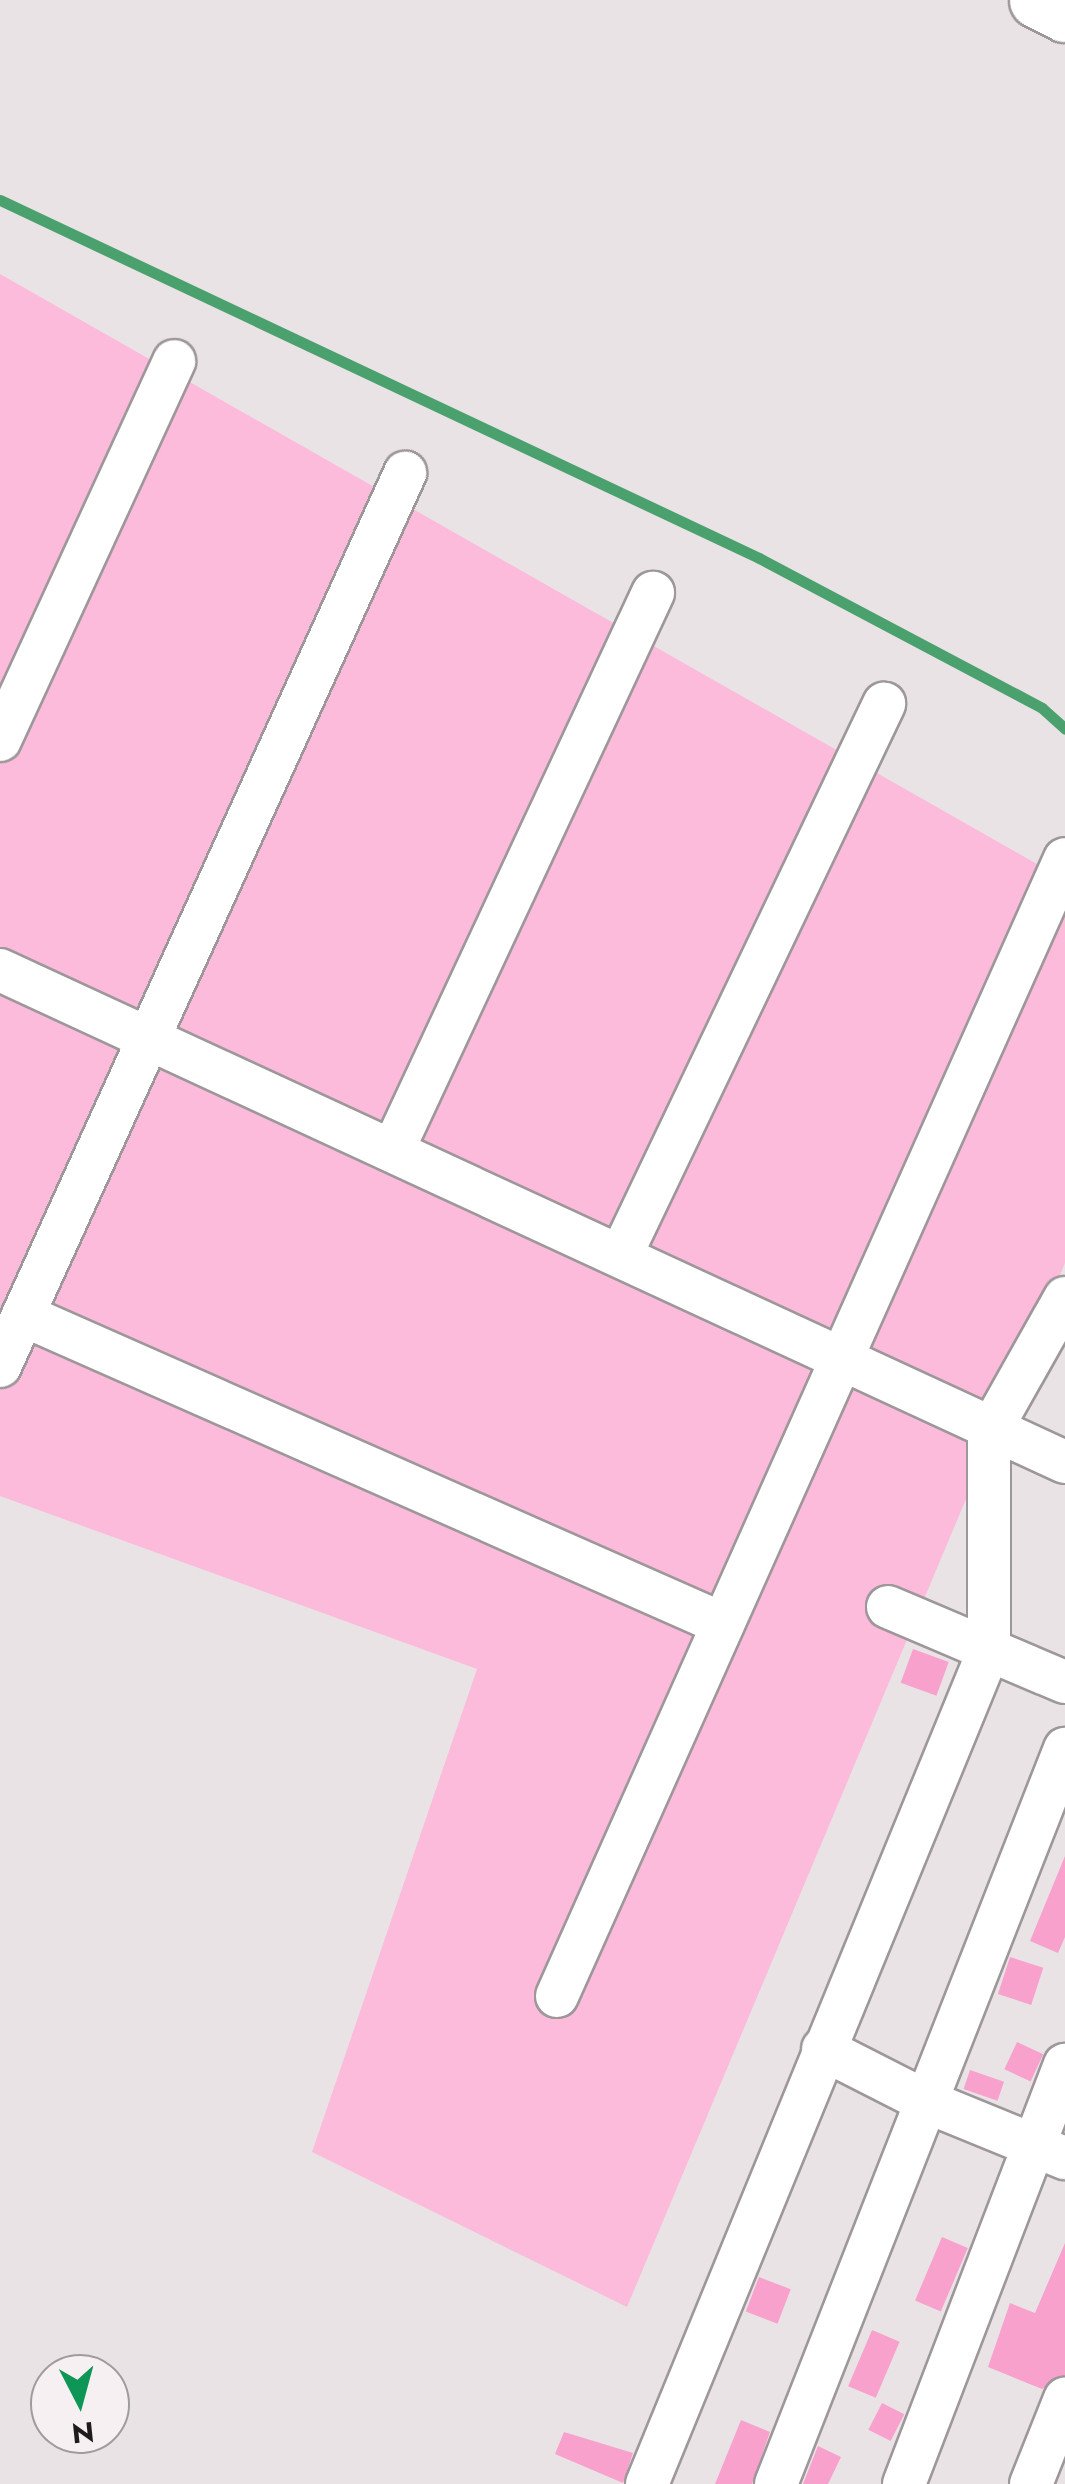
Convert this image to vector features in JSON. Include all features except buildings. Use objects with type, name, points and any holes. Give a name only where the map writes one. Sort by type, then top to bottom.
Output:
[{"type":"street","points":[[1037,0],[1065,14]]},
{"type":"street","points":[[0,740],[174,362]]},
{"type":"street","points":[[0,1366],[152,1040],[405,474]]},
{"type":"street","points":[[394,1150],[653,594]]},
{"type":"street","points":[[621,1255],[884,704]]},
{"type":"street","points":[[557,1996],[1065,859]]},
{"type":"street","points":[[0,970],[843,1357],[990,1433],[1061,1450]]},
{"type":"street","points":[[648,2484],[822,2049],[988,1650],[990,1433],[1065,1298]]},
{"type":"street","points":[[23,1314],[723,1624]]},
{"type":"street","points":[[888,1606],[1065,1682]]},
{"type":"street","points":[[776,2484],[1065,1749]]},
{"type":"street","points":[[822,2049],[924,2101],[1049,2152]]},
{"type":"street","points":[[904,2484],[1049,2152],[1065,2065]]},
{"type":"street","points":[[1032,2484],[1065,2399]]},
{"type":"shaded area","points":[[0,274],[1065,880],[1065,1263],[627,2307],[312,2152],[477,1669],[0,1496]]},
{"type":"waterway","points":[[0,200],[759,558],[1042,708],[1065,729]]}]
